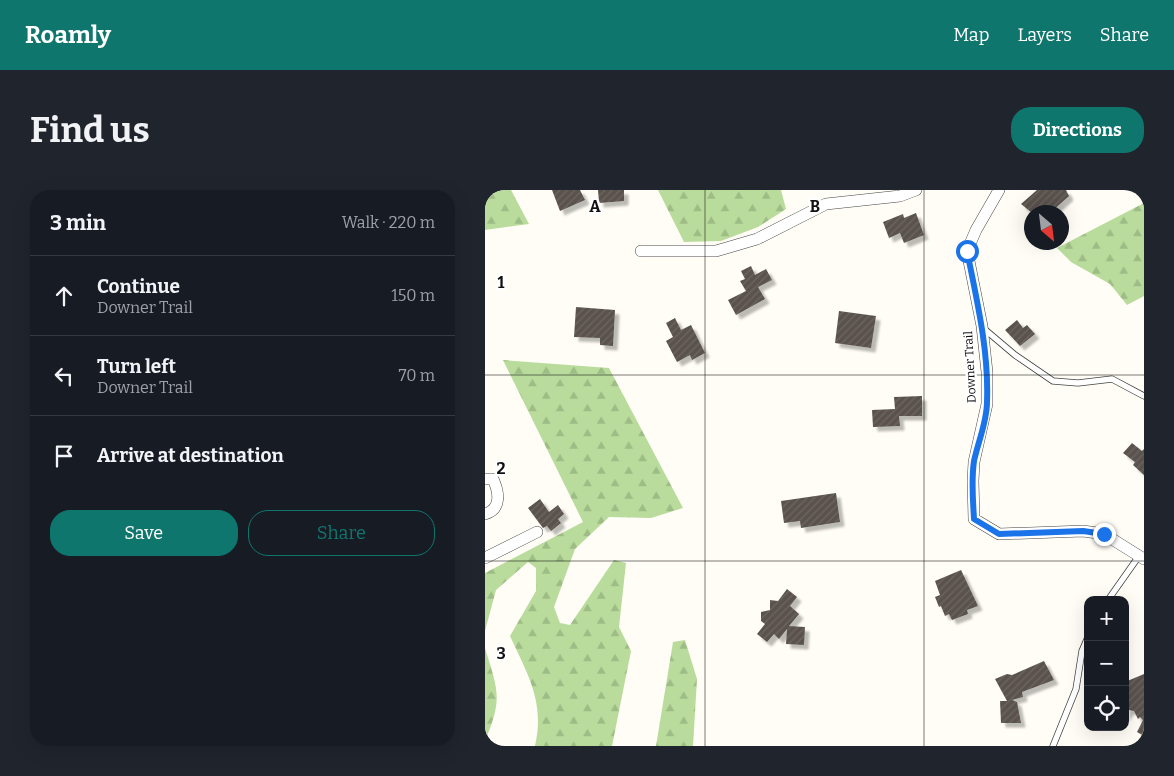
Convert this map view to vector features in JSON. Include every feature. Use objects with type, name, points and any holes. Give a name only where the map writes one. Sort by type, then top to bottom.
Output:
[{"type":"street","points":[[641,251],[717,251],[757,239],[826,204],[900,196],[916,190]]},
{"type":"street","name":"Downer Trail","points":[[999,190],[976,230],[967,251],[982,326],[987,404],[974,462],[974,519],[999,534],[1083,531],[1104,534],[1142,558]]},
{"type":"street","points":[[485,478],[493,479],[499,491],[497,504],[491,512],[485,514]]},
{"type":"street","points":[[485,558],[537,532]]},
{"type":"lane","points":[[982,326],[1015,355],[1053,381],[1078,382],[1113,379],[1144,396]]},
{"type":"lane","points":[[1111,596],[1142,558]]},
{"type":"lane","points":[[1053,746],[1076,689],[1081,651],[1086,641]]},
{"type":"green space","points":[[485,190],[511,190],[529,224],[485,230]]},
{"type":"green space","points":[[658,190],[781,190],[786,209],[758,227],[721,241],[684,242]]},
{"type":"green space","points":[[1144,203],[1144,296],[1127,305],[1110,284],[1071,262],[1059,250],[1069,250],[1069,242]]},
{"type":"green space","points":[[503,360],[609,368],[683,508],[651,518],[609,517],[575,549],[554,607],[560,623],[570,625],[614,560],[626,563],[619,627],[631,651],[612,746],[535,746],[538,730],[536,702],[528,676],[510,636],[536,591],[536,568],[528,562],[496,590],[485,631],[485,573],[583,522]]},
{"type":"green space","points":[[685,640],[697,679],[693,746],[656,746],[673,642]]},
{"type":"green space","points":[[485,648],[497,694],[491,726],[485,741]]},
{"type":"building","points":[[552,190],[580,190],[585,200],[560,211]]},
{"type":"building","points":[[598,190],[624,190],[624,201],[599,203]]},
{"type":"building","points":[[1037,190],[1066,190],[1069,196],[1059,205],[1024,206],[1021,204]]},
{"type":"building","points":[[916,213],[924,235],[904,243],[900,233],[889,238],[883,222],[903,214],[904,218]]},
{"type":"building","points":[[751,266],[755,275],[766,269],[772,280],[758,287],[765,299],[736,315],[728,300],[746,291],[740,281],[745,279],[741,271]]},
{"type":"building","points":[[576,307],[615,310],[613,346],[600,345],[600,338],[574,337]]},
{"type":"building","points":[[839,311],[876,316],[871,348],[835,343]]},
{"type":"building","points":[[675,318],[681,330],[691,325],[705,353],[692,360],[690,355],[677,362],[666,341],[673,337],[666,323]]},
{"type":"building","points":[[1017,320],[1023,328],[1027,325],[1035,334],[1020,346],[1005,330]]},
{"type":"building","points":[[922,396],[922,416],[899,416],[900,426],[873,427],[872,410],[895,409],[894,397]]},
{"type":"building","points":[[1132,443],[1142,451],[1144,449],[1144,475],[1133,465],[1135,462],[1123,453]]},
{"type":"building","points":[[836,493],[840,522],[801,528],[800,521],[784,523],[781,501]]},
{"type":"building","points":[[540,499],[549,512],[558,505],[564,514],[558,519],[561,523],[551,531],[547,526],[543,528],[528,508]]},
{"type":"building","points":[[961,570],[978,606],[967,610],[968,614],[952,620],[949,614],[945,616],[941,606],[939,607],[935,597],[940,595],[935,581]]},
{"type":"building","points":[[787,589],[797,597],[790,606],[799,614],[789,626],[805,627],[804,645],[786,644],[787,629],[779,639],[774,634],[767,642],[757,634],[765,624],[761,621],[761,612],[770,610],[770,600],[778,601]]},
{"type":"building","points":[[1044,661],[1054,680],[1022,692],[1023,697],[1012,700],[1017,702],[1021,723],[1001,723],[1000,701],[1007,701],[995,679],[1007,674],[1012,675]]},
{"type":"building","points":[[1144,674],[1144,736],[1137,732],[1143,720],[1140,717],[1138,719],[1134,711],[1129,710],[1129,680]]},
{"type":"route","points":[[967,251],[982,326],[987,372],[987,404],[974,462],[974,519],[999,534],[1083,531],[1104,534]]}]
